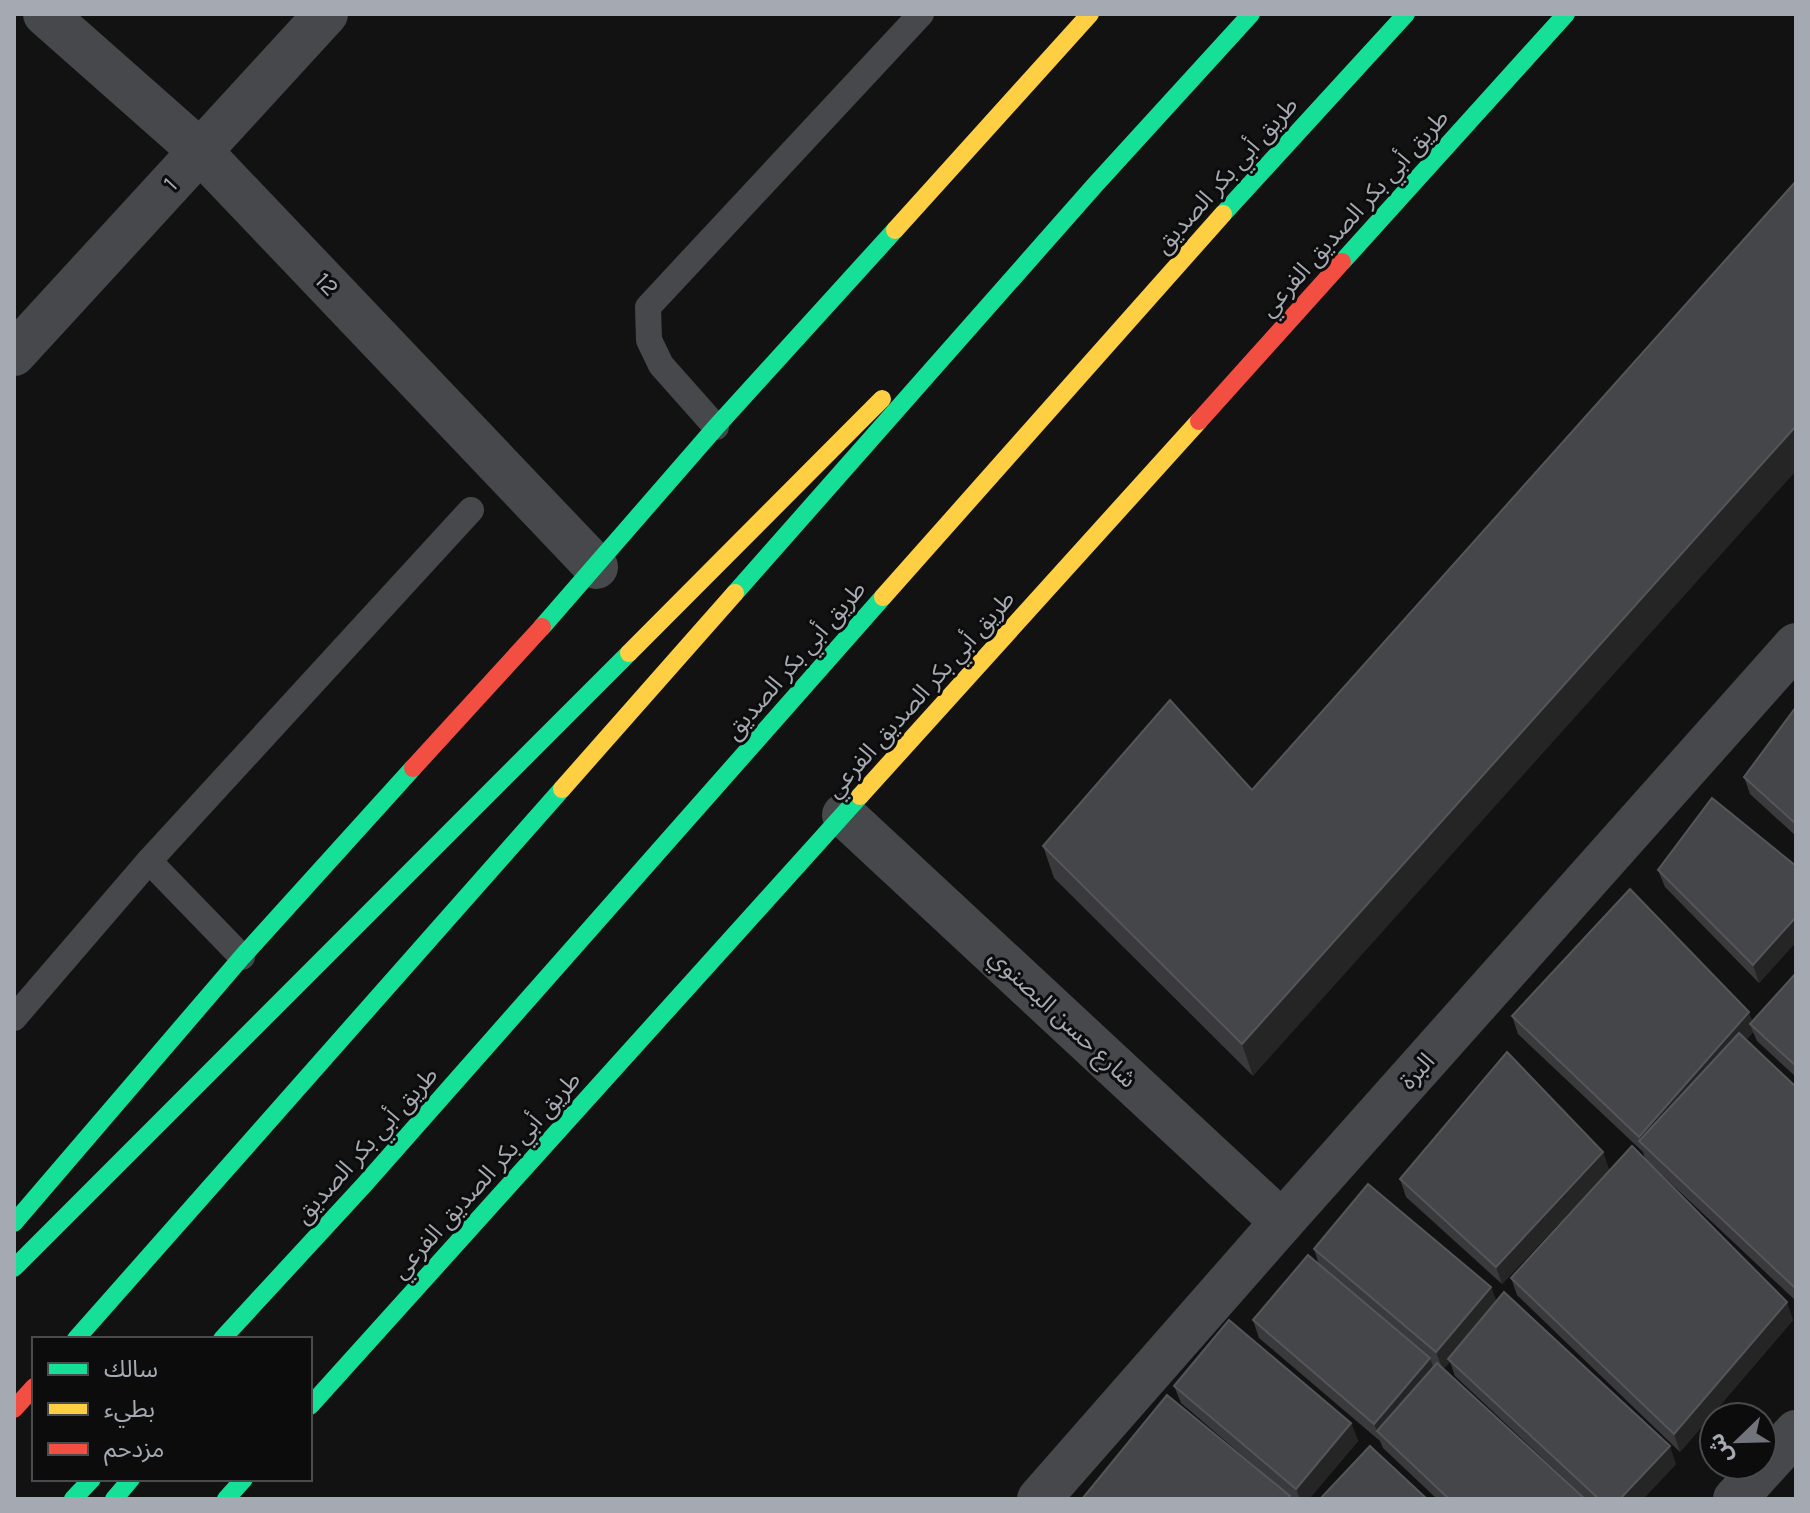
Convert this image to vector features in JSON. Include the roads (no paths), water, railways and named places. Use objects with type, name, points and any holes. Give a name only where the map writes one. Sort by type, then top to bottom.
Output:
[{"type":"main road","points":[[14,1223],[242,957],[596,567],[716,427],[1090,14]]},
{"type":"main road","points":[[78,1337],[1095,185],[1251,14]]},
{"type":"main road","name":"طريق أبي بكر الصديق","points":[[224,1337],[375,1174],[1165,277],[1406,14]]},
{"type":"main road","name":"طريق أبي بكر الصديق الفرعي","points":[[312,1404],[1566,14]]},
{"type":"main road","points":[[14,1268],[1095,185]]},
{"type":"main road","points":[[291,1291],[823,665]]},
{"type":"main road","points":[[14,1409],[32,1389]]},
{"type":"main road","points":[[73,1499],[90,1481]]},
{"type":"main road","points":[[114,1499],[129,1481]]},
{"type":"main road","points":[[226,1499],[242,1481]]},
{"type":"street","name":"12","points":[[45,14],[200,151],[596,567]]},
{"type":"street","name":"1","points":[[14,354],[326,14]]},
{"type":"street","name":"البرة","points":[[1039,1499],[1796,645]]},
{"type":"street","name":"شارع حسن البصنوي","points":[[844,815],[1282,1222]]},
{"type":"street","points":[[1759,1491],[1796,1432]]},
{"type":"lane","points":[[716,427],[661,365],[649,340],[648,307],[921,14]]},
{"type":"lane","points":[[14,1018],[149,861],[471,510]]},
{"type":"lane","points":[[149,861],[242,957]]}]
